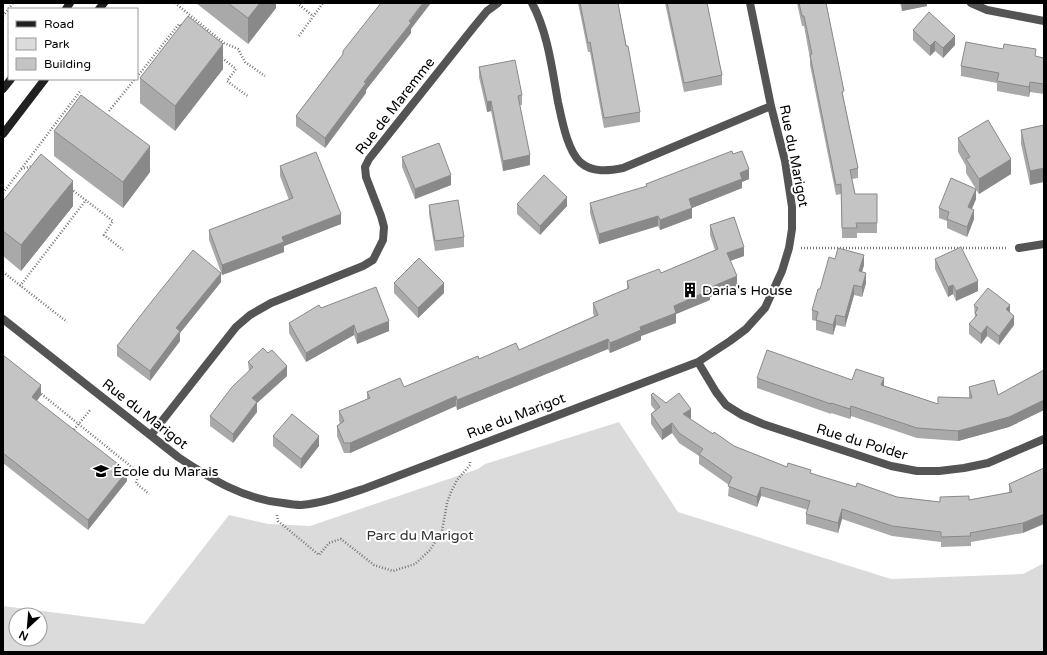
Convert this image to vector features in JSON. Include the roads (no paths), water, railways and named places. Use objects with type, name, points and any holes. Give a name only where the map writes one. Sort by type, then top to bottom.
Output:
[{"type":"main road","points":[[3,89],[10,80]]},
{"type":"main road","points":[[3,134],[44,80]]},
{"type":"street","name":"Rue de Maremme","points":[[151,435],[236,327],[250,315],[271,303],[363,266],[373,260],[383,240],[384,227],[366,177],[365,167],[473,28],[487,11],[498,3]]},
{"type":"street","points":[[532,3],[539,16],[544,34],[564,131],[580,162],[591,169],[609,171],[623,168],[771,106]]},
{"type":"street","name":"Rue du Marigot","points":[[3,319],[178,457],[228,487],[259,500],[301,505],[331,500],[366,488],[698,362],[746,329],[760,313],[774,289],[782,271],[789,248],[792,229],[792,207],[784,161],[750,3]]},
{"type":"street","points":[[971,3],[987,10],[1044,21]]},
{"type":"street","points":[[1019,248],[1044,244]]},
{"type":"street","name":"Rue du Polder","points":[[698,362],[716,392],[726,405],[742,415],[763,424],[897,467],[917,471],[939,471],[964,468],[988,463],[1044,439]]},
{"type":"place","name":"Daria's House","points":[[690,290]]},
{"type":"place","name":"École du Marais","points":[[101,471]]},
{"type":"park label","name":"Parc du Marigot","points":[[420,535]]}]
